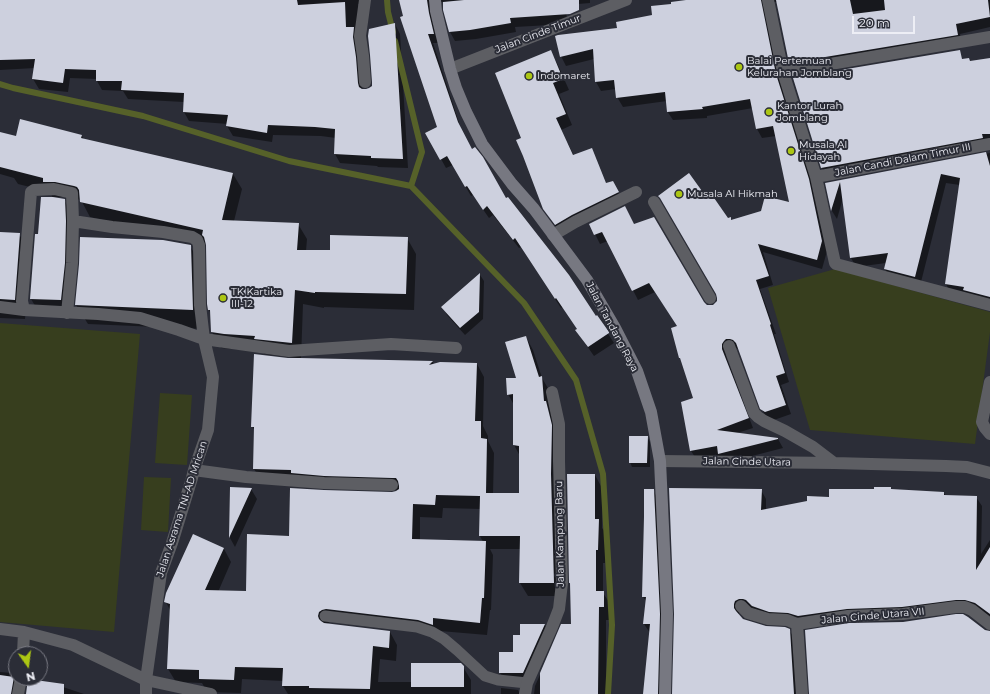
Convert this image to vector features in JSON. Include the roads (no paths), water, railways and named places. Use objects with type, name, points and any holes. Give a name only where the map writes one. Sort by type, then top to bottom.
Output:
[{"type":"street","points":[[365,0],[360,36],[366,82]]},
{"type":"street","name":"Jalan Tandang Raya","points":[[435,0],[436,11],[456,88],[482,144],[512,184],[534,209],[587,280],[615,328],[637,371],[652,412],[660,461],[667,614],[665,694]]},
{"type":"street","name":"Jalan Cinde Timur","points":[[450,69],[626,0]]},
{"type":"street","points":[[768,0],[783,72],[816,177],[835,263],[990,305]]},
{"type":"street","points":[[783,72],[990,37]]},
{"type":"street","name":"Jalan Candi Dalam Timur III","points":[[816,177],[990,144]]},
{"type":"street","points":[[24,310],[22,301],[31,192],[34,190],[54,189],[72,193],[72,263],[67,313]]},
{"type":"street","points":[[553,235],[636,192]]},
{"type":"street","points":[[654,202],[710,298]]},
{"type":"street","name":"Jalan Asrama TNI-AD Mrican","points":[[73,221],[192,237],[197,240],[200,245],[200,305],[204,339],[214,377],[208,430],[161,573],[146,680],[146,694]]},
{"type":"street","points":[[0,308],[140,318],[204,339],[289,351],[391,344],[456,348]]},
{"type":"street","points":[[729,346],[754,413],[764,422],[785,431],[813,447],[834,463]]},
{"type":"street","points":[[990,382],[982,422],[990,434]]},
{"type":"street","name":"Jalan Kampung Baru","points":[[526,688],[559,609],[562,584],[558,461],[559,424],[552,392]]},
{"type":"street","name":"Jalan Cinde Utara","points":[[660,461],[834,463],[967,467],[990,473]]},
{"type":"street","points":[[194,470],[270,479],[324,483],[392,485]]},
{"type":"street","points":[[741,606],[748,613],[768,618],[787,620],[797,624],[802,694]]},
{"type":"street","name":"Jalan Cinde Utara VII","points":[[797,624],[848,616],[903,614],[956,607],[965,607],[972,610],[990,624]]},
{"type":"street","points":[[0,628],[24,632],[73,645],[146,680],[210,694]]},
{"type":"street","points":[[23,646],[24,632]]},
{"type":"lane","points":[[325,616],[417,627],[432,632],[458,650],[485,676],[526,688]]},
{"type":"waterway","points":[[387,0],[388,12],[393,32]]},
{"type":"waterway","points":[[395,41],[422,152],[411,186]]},
{"type":"waterway","points":[[0,84],[143,116],[289,161],[411,186],[524,303],[576,380],[603,474],[612,625],[608,694]]},
{"type":"place","name":"Balai Pertemuan Kelurahan Jomblang","points":[[739,67]]},
{"type":"place","name":"Indomaret","points":[[529,76]]},
{"type":"place","name":"Kantor Lurah Jomblang","points":[[769,112]]},
{"type":"place","name":"Musala Al Hidayah","points":[[791,151]]},
{"type":"place","name":"Musala Al Hikmah","points":[[679,194]]},
{"type":"place","name":"TK Kartika III-12","points":[[223,298]]}]
